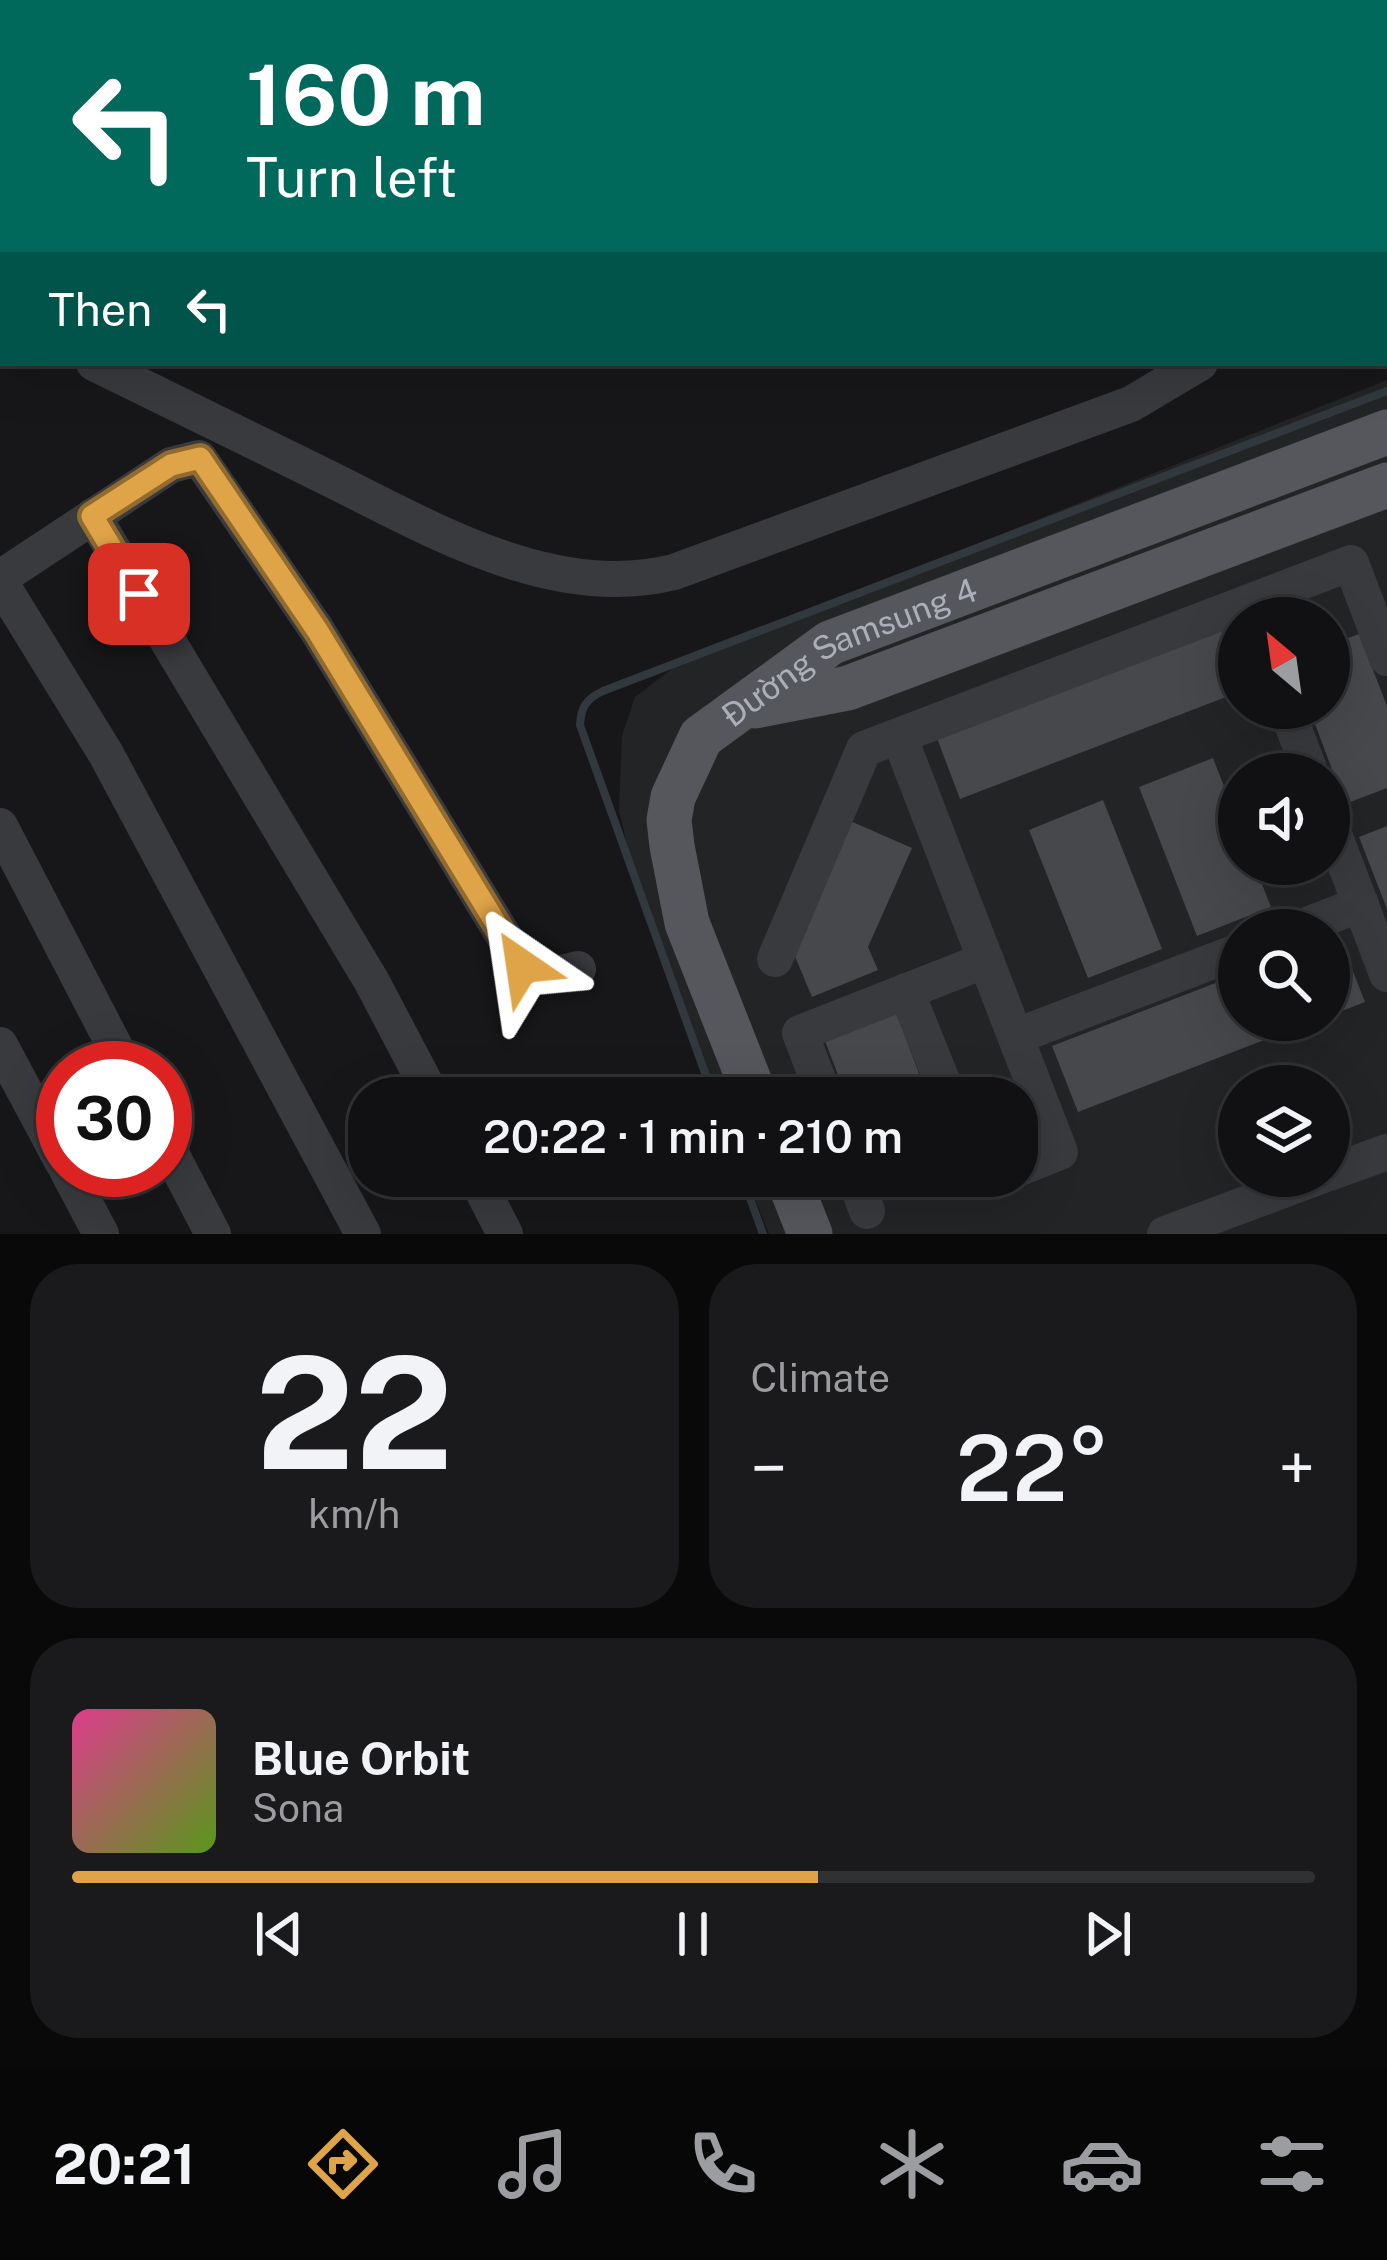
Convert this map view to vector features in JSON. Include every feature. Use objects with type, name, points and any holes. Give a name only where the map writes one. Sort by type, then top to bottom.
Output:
[{"type":"main road","name":"Đường Samsung 4","points":[[746,707],[830,644],[1387,432]]},
{"type":"main road","name":"Đường Samsung 4","points":[[746,707],[848,688],[1387,485]]},
{"type":"main road","points":[[746,707],[701,737],[681,773],[669,820],[687,923],[748,1077]]},
{"type":"main road","points":[[795,1197],[810,1234]]},
{"type":"street","points":[[100,366],[450,537],[546,569],[618,580],[674,572],[1131,404],[1195,366]]},
{"type":"street","points":[[363,1234],[106,754],[0,580],[171,465],[200,458],[329,649],[522,966],[557,974],[578,969]]},
{"type":"street","points":[[92,516],[372,982],[423,1077]]},
{"type":"street","points":[[1224,547],[1243,597]]},
{"type":"street","points":[[1277,597],[1351,562],[1387,658]]},
{"type":"street","points":[[775,959],[864,749],[1218,622]]},
{"type":"street","points":[[899,736],[1032,1077]]},
{"type":"street","points":[[0,826],[112,1041]]},
{"type":"street","points":[[1350,875],[1387,974]]},
{"type":"street","points":[[1348,909],[1361,904]]},
{"type":"street","points":[[1017,1036],[1218,959]]},
{"type":"street","points":[[817,1077],[800,1033],[986,960]]},
{"type":"street","points":[[907,991],[941,1077]]},
{"type":"street","points":[[0,1045],[36,1112]]},
{"type":"street","points":[[1038,1093],[1060,1152],[1038,1161]]},
{"type":"street","points":[[1350,1165],[1387,1151]]},
{"type":"street","points":[[192,1194],[213,1234]]},
{"type":"street","points":[[81,1197],[101,1234]]},
{"type":"street","points":[[486,1197],[505,1234]]},
{"type":"street","points":[[862,1197],[867,1211]]},
{"type":"street","points":[[1165,1234],[1264,1197]]},
{"type":"shaded area","points":[[1387,380],[1387,1234],[769,1234],[754,1197],[1038,1197],[1038,1077],[708,1077],[644,915],[619,811],[622,735],[635,697],[681,662]]},
{"type":"building","points":[[1218,624],[1218,700],[960,799],[935,733]]},
{"type":"building","points":[[1359,634],[1387,706],[1387,788],[1350,802],[1350,753],[1326,753],[1317,729],[1350,729],[1350,637]]},
{"type":"building","points":[[1213,758],[1218,771],[1218,885],[1262,885],[1271,907],[1218,909],[1218,928],[1197,936],[1139,787]]},
{"type":"building","points":[[1103,800],[1162,949],[1088,978],[1029,830]]},
{"type":"building","points":[[848,820],[912,848],[868,947],[878,970],[812,997],[791,947]]},
{"type":"building","points":[[1387,826],[1387,909],[1359,837]]},
{"type":"building","points":[[1350,964],[1365,1002],[1350,1008]]},
{"type":"building","points":[[1218,982],[1218,1041],[1262,1041],[1078,1112],[1052,1046]]},
{"type":"building","points":[[897,1014],[920,1077],[839,1077],[825,1041]]},
{"type":"waterway","points":[[706,1077],[580,725],[589,701],[603,691],[1387,391]]},
{"type":"waterway","points":[[750,1197],[763,1234]]},
{"type":"route","points":[[139,594],[92,516],[171,465],[200,458],[402,764],[522,966]]}]
